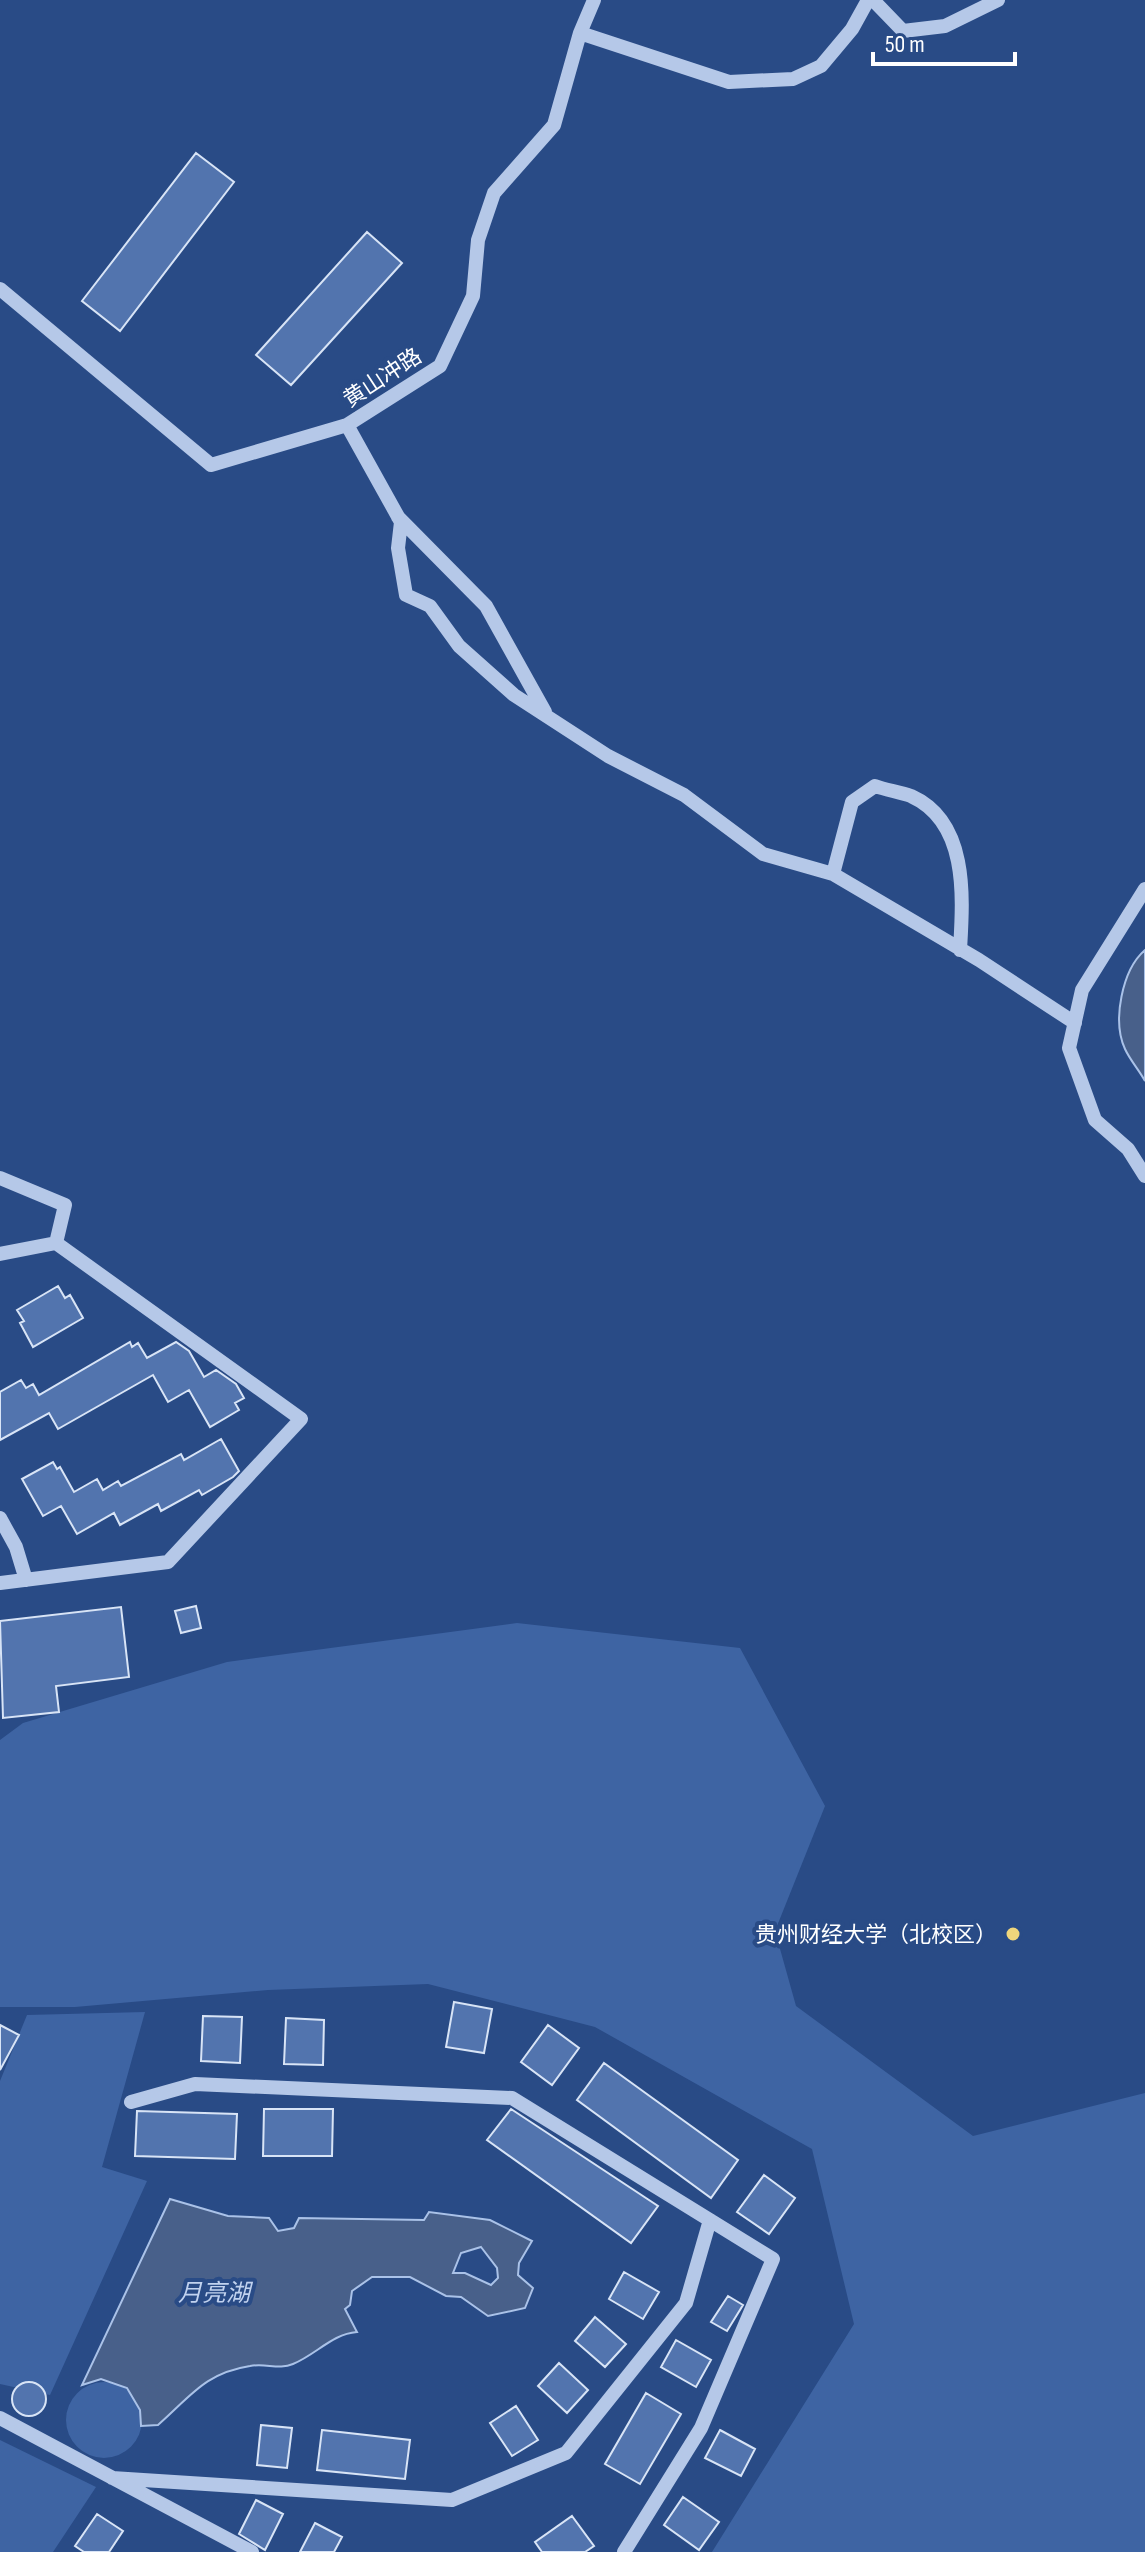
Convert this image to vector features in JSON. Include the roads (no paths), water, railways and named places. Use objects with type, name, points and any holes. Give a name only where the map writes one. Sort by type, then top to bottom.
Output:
[{"type":"street","name":"黄山冲路","points":[[0,289],[211,465],[347,425],[440,366],[473,296],[478,240],[494,193],[554,125],[580,33],[594,0]]},
{"type":"street","points":[[580,33],[729,82],[793,79],[821,66],[871,0],[903,31],[945,26],[998,0]]},
{"type":"street","points":[[347,425],[401,522],[486,606],[546,714]]},
{"type":"street","points":[[401,522],[398,548],[406,595],[430,606],[459,646],[514,695],[608,756],[684,795],[763,854],[833,874],[1075,1023]]},
{"type":"street","points":[[833,874],[852,802],[875,786],[912,797],[941,819],[953,845],[964,890],[960,950]]},
{"type":"street","points":[[1145,889],[1082,990],[1069,1048],[1095,1120],[1128,1149],[1145,1176]]},
{"type":"street","points":[[0,1178],[65,1205],[56,1243]]},
{"type":"street","points":[[0,1254],[56,1243],[301,1419],[168,1562],[0,1583]]},
{"type":"street","points":[[0,1518],[16,1547],[26,1580]]},
{"type":"street","points":[[131,2102],[195,2084],[512,2098],[773,2259],[701,2428],[624,2552]]},
{"type":"street","points":[[112,2478],[236,2489],[452,2500],[566,2453],[686,2303],[710,2220]]},
{"type":"street","points":[[0,2418],[252,2552]]},
{"type":"water","points":[[1145,950],[1145,1081],[1125,1049],[1119,1025],[1125,983],[1130,970]]},
{"type":"water","name":"月亮湖","points":[[170,2199],[228,2216],[269,2218],[278,2231],[294,2228],[299,2218],[424,2220],[429,2212],[490,2220],[532,2241],[519,2263],[518,2275],[533,2288],[525,2308],[488,2316],[461,2297],[446,2296],[410,2277],[372,2277],[352,2291],[350,2305],[345,2309],[357,2332],[340,2336],[288,2366],[250,2366],[221,2374],[200,2387],[158,2425],[141,2426],[140,2410],[127,2388],[101,2379],[82,2385]],"holes":[[[481,2247],[497,2268],[498,2278],[491,2285],[465,2273],[453,2273],[461,2253]]]},
{"type":"place","name":"贵州财经大学（北校区）","points":[[1013,1934]]}]
